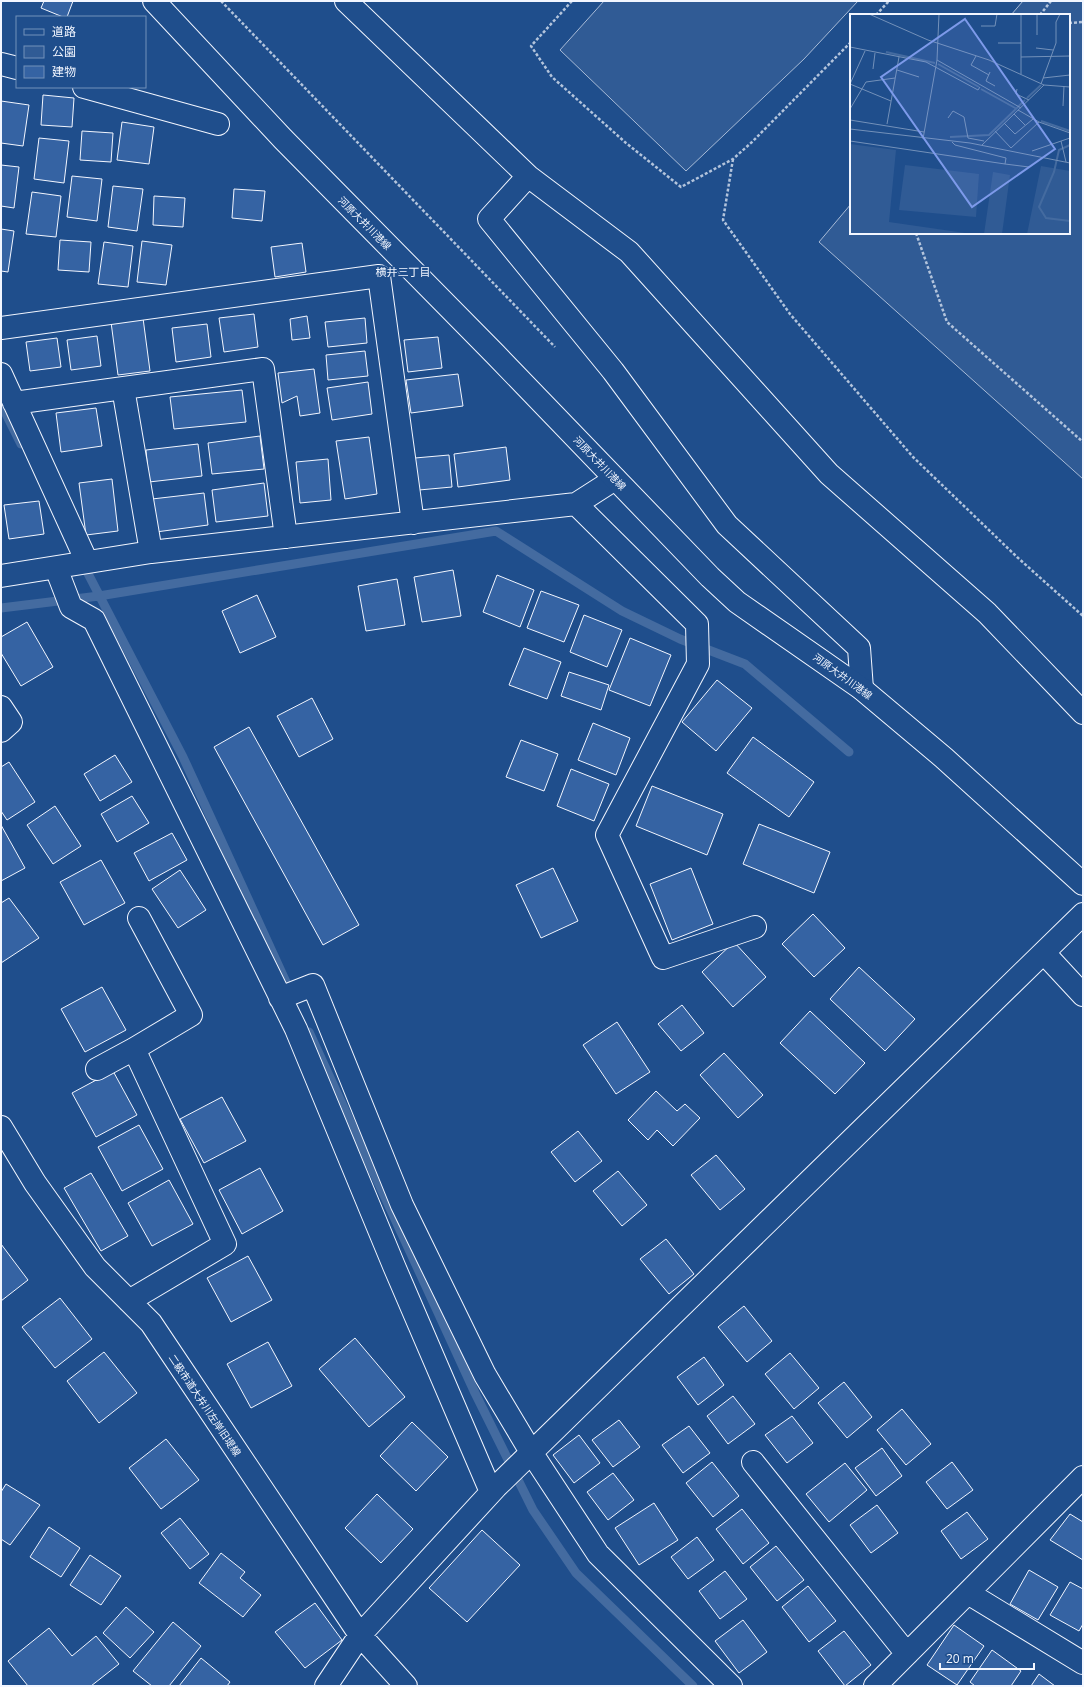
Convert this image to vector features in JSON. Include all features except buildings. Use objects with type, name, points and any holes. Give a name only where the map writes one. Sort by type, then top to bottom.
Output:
[{"type":"street","name":"河原大井川港線","points":[[154,1],[283,139],[495,354],[710,577],[737,602],[862,689],[944,758],[1083,884]]},
{"type":"street","points":[[346,1],[528,176],[629,252],[829,474],[987,613],[1083,713]]},
{"type":"street","points":[[1,64],[16,68]]},
{"type":"street","points":[[88,88],[218,124]]},
{"type":"street","points":[[528,176],[489,219],[613,371],[727,525],[859,648],[862,689]]},
{"type":"street","points":[[1,328],[379,276],[414,523]]},
{"type":"street","points":[[14,403],[263,369],[286,537]]},
{"type":"street","points":[[1,374],[87,562]]},
{"type":"street","points":[[123,388],[151,552]]},
{"type":"street","points":[[1,576],[151,552],[576,504],[615,479]]},
{"type":"street","points":[[576,504],[697,624],[698,664],[607,835],[662,958],[755,927]]},
{"type":"street","points":[[56,568],[70,607],[94,620],[296,1029],[406,1294],[494,1490]]},
{"type":"street","points":[[1,707],[11,722],[1,731]]},
{"type":"street","points":[[326,1686],[360,1635],[531,1452],[1083,914]]},
{"type":"street","points":[[97,1070],[191,1015],[139,918]]},
{"type":"street","points":[[1044,953],[1083,995]]},
{"type":"street","points":[[280,998],[313,985],[402,1205],[485,1375],[531,1452],[598,1554],[731,1686]]},
{"type":"street","points":[[129,1301],[225,1244],[134,1049]]},
{"type":"street","name":"二級市道大井川左岸旧堤線","points":[[1,1127],[35,1183],[95,1267],[151,1323],[360,1635],[406,1686]]},
{"type":"street","points":[[406,1294],[438,1278]]},
{"type":"street","points":[[753,1462],[907,1654]]},
{"type":"street","points":[[876,1686],[1083,1477]]},
{"type":"street","points":[[968,1593],[1083,1663]]},
{"type":"path","points":[[221,1],[557,348]]},
{"type":"path","points":[[572,1],[531,46],[552,77],[626,142],[681,187],[733,159],[752,142],[850,43]]},
{"type":"path","points":[[877,14],[889,1]]},
{"type":"path","points":[[1041,14],[1051,1]]},
{"type":"path","points":[[1070,23],[1083,22]]},
{"type":"path","points":[[733,159],[723,220],[790,314],[913,457],[1017,556],[1083,616]]},
{"type":"path","points":[[916,234],[947,322],[1083,442]]},
{"type":"green space","points":[[604,1],[858,1],[804,59],[686,171],[560,50]]},
{"type":"green space","points":[[1023,1],[1083,1],[1083,479],[819,242],[850,205],[850,234],[1070,234],[1070,14],[1012,14]]},
{"type":"waterway","points":[[1,404],[21,444]]},
{"type":"waterway","points":[[1,608],[99,596],[496,531],[622,611],[680,639],[745,664],[849,752]]},
{"type":"waterway","points":[[82,562],[183,757],[292,995]]},
{"type":"waterway","points":[[309,1032],[475,1393],[533,1510],[576,1573],[693,1686]]},
{"type":"district","name":"横井三丁目","points":[[403,271]]}]
